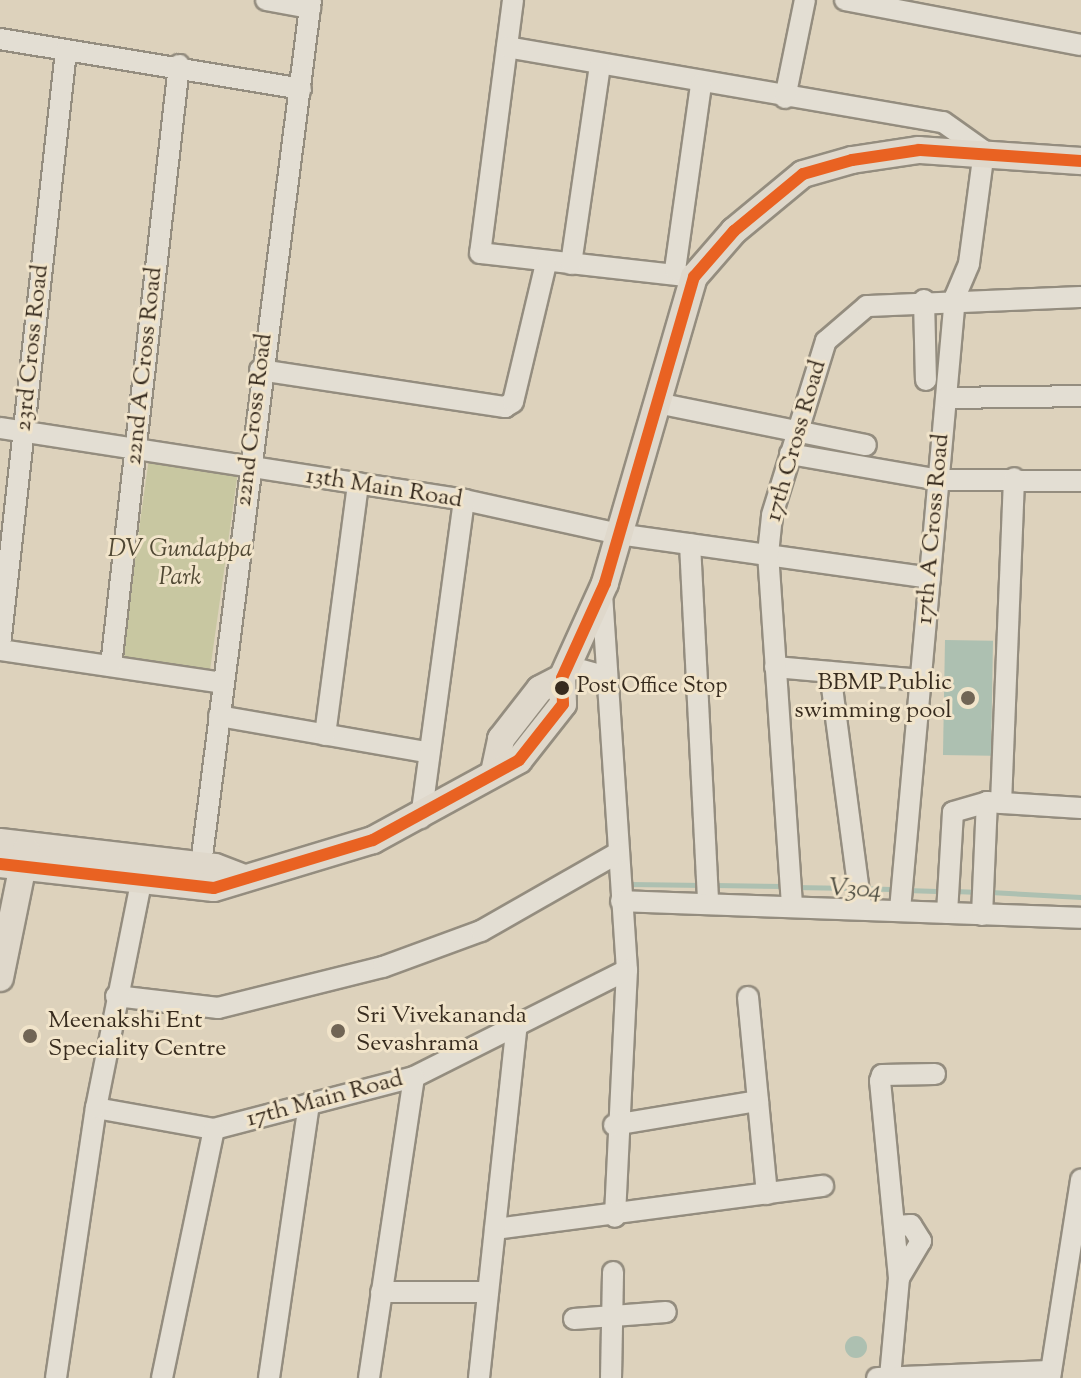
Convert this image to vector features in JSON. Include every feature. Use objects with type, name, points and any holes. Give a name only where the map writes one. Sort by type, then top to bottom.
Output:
[{"type":"main road","points":[[8,853],[199,877],[243,878],[330,855],[421,818],[495,768],[519,760],[563,704],[565,672],[602,590],[657,403],[684,273],[770,196],[803,174],[919,150],[984,151],[1081,161]]},
{"type":"main road","points":[[8,853],[141,882],[199,877]]},
{"type":"main road","points":[[0,978],[8,853]]},
{"type":"street","points":[[266,0],[311,4]]},
{"type":"street","points":[[513,0],[480,253],[546,263],[684,273],[701,84]]},
{"type":"street","points":[[785,98],[805,0]]},
{"type":"street","points":[[845,0],[1081,45]]},
{"type":"street","points":[[956,21],[959,0]]},
{"type":"street","name":"22nd Cross Road","points":[[199,877],[247,468],[311,4]]},
{"type":"street","points":[[0,39],[179,65],[301,89]]},
{"type":"street","points":[[507,47],[701,84],[943,122],[984,151]]},
{"type":"street","name":"23rd Cross Road","points":[[0,647],[66,51]]},
{"type":"street","name":"22nd A Cross Road","points":[[111,666],[179,65]]},
{"type":"street","points":[[571,264],[600,65]]},
{"type":"street","name":"17th A Cross Road","points":[[900,910],[955,297],[969,264],[984,151]]},
{"type":"street","points":[[260,370],[495,407],[513,402],[546,263]]},
{"type":"street","name":"17th Cross Road","points":[[791,893],[768,554],[790,454],[826,341],[867,306],[955,297],[1081,297]]},
{"type":"street","points":[[924,300],[926,380]]},
{"type":"street","points":[[946,398],[1081,396]]},
{"type":"street","points":[[657,403],[866,445]]},
{"type":"street","name":"13th Main Road","points":[[0,428],[464,500],[618,534],[930,578]]},
{"type":"street","points":[[790,454],[939,480],[1014,478],[1081,481]]},
{"type":"street","points":[[982,915],[994,803],[1014,478]]},
{"type":"street","points":[[325,735],[358,483]]},
{"type":"street","points":[[421,818],[425,752],[464,500]]},
{"type":"street","points":[[690,544],[708,902]]},
{"type":"street","points":[[602,590],[604,676],[627,970],[614,1125],[615,1217]]},
{"type":"street","points":[[0,647],[223,683]]},
{"type":"street","points":[[775,667],[921,680]]},
{"type":"street","points":[[565,672],[604,676]]},
{"type":"street","points":[[830,672],[861,908]]},
{"type":"street","points":[[219,716],[425,752]]},
{"type":"street","points":[[947,913],[953,812],[966,803],[1081,808]]},
{"type":"street","points":[[116,996],[218,1008],[383,967],[481,931],[618,853]]},
{"type":"street","points":[[56,1378],[96,1108],[141,882]]},
{"type":"street","points":[[621,901],[708,902],[791,893],[861,908],[1081,918]]},
{"type":"street","name":"17th Main Road","points":[[96,1108],[214,1129],[414,1077],[516,1031],[627,970]]},
{"type":"street","points":[[748,997],[767,1194]]},
{"type":"street","points":[[479,1378],[516,1031]]},
{"type":"street","points":[[890,1377],[899,1278],[880,1081],[882,1075],[935,1074]]},
{"type":"street","points":[[369,1378],[414,1077]]},
{"type":"street","points":[[614,1125],[758,1101]]},
{"type":"street","points":[[269,1378],[309,1104]]},
{"type":"street","points":[[162,1378],[214,1129]]},
{"type":"street","points":[[877,1378],[1050,1374],[1076,1245],[1081,1179]]},
{"type":"street","points":[[495,1229],[615,1217],[823,1186]]},
{"type":"street","points":[[611,1378],[613,1272]]},
{"type":"street","points":[[381,1292],[488,1292]]},
{"type":"street","points":[[574,1319],[666,1312]]},
{"type":"green space","name":"DV Gundappa Park","points":[[149,458],[238,471],[210,672],[121,659]]},
{"type":"shaded area","name":"BBMP Public swimming pool","points":[[945,640],[993,641],[991,756],[943,755]]},
{"type":"shaded area","points":[[856,1336],[864,1339],[867,1347],[864,1355],[856,1358],[848,1355],[845,1347],[848,1339]]},
{"type":"waterway","name":"V304","points":[[629,884],[704,885]]},
{"type":"waterway","name":"V304","points":[[714,885],[784,886]]},
{"type":"waterway","name":"V304","points":[[794,887],[852,888]]},
{"type":"waterway","name":"V304","points":[[862,888],[896,889]]},
{"type":"waterway","name":"V304","points":[[906,890],[944,891]]},
{"type":"waterway","name":"V304","points":[[954,891],[980,892]]},
{"type":"waterway","name":"V304","points":[[990,892],[1081,897]]},
{"type":"transit line","points":[[0,864],[214,888],[373,840],[519,760],[563,704],[562,678],[605,583],[694,277],[734,231],[803,174],[852,160],[919,150],[1081,161]]},
{"type":"place","name":"Post Office Stop","points":[[562,688]]},
{"type":"place","name":"BBMP Public swimming pool","points":[[968,698]]},
{"type":"place","name":"Sri Vivekananda Sevashrama","points":[[338,1031]]},
{"type":"place","name":"Meenakshi Ent Speciality Centre","points":[[30,1036]]}]
